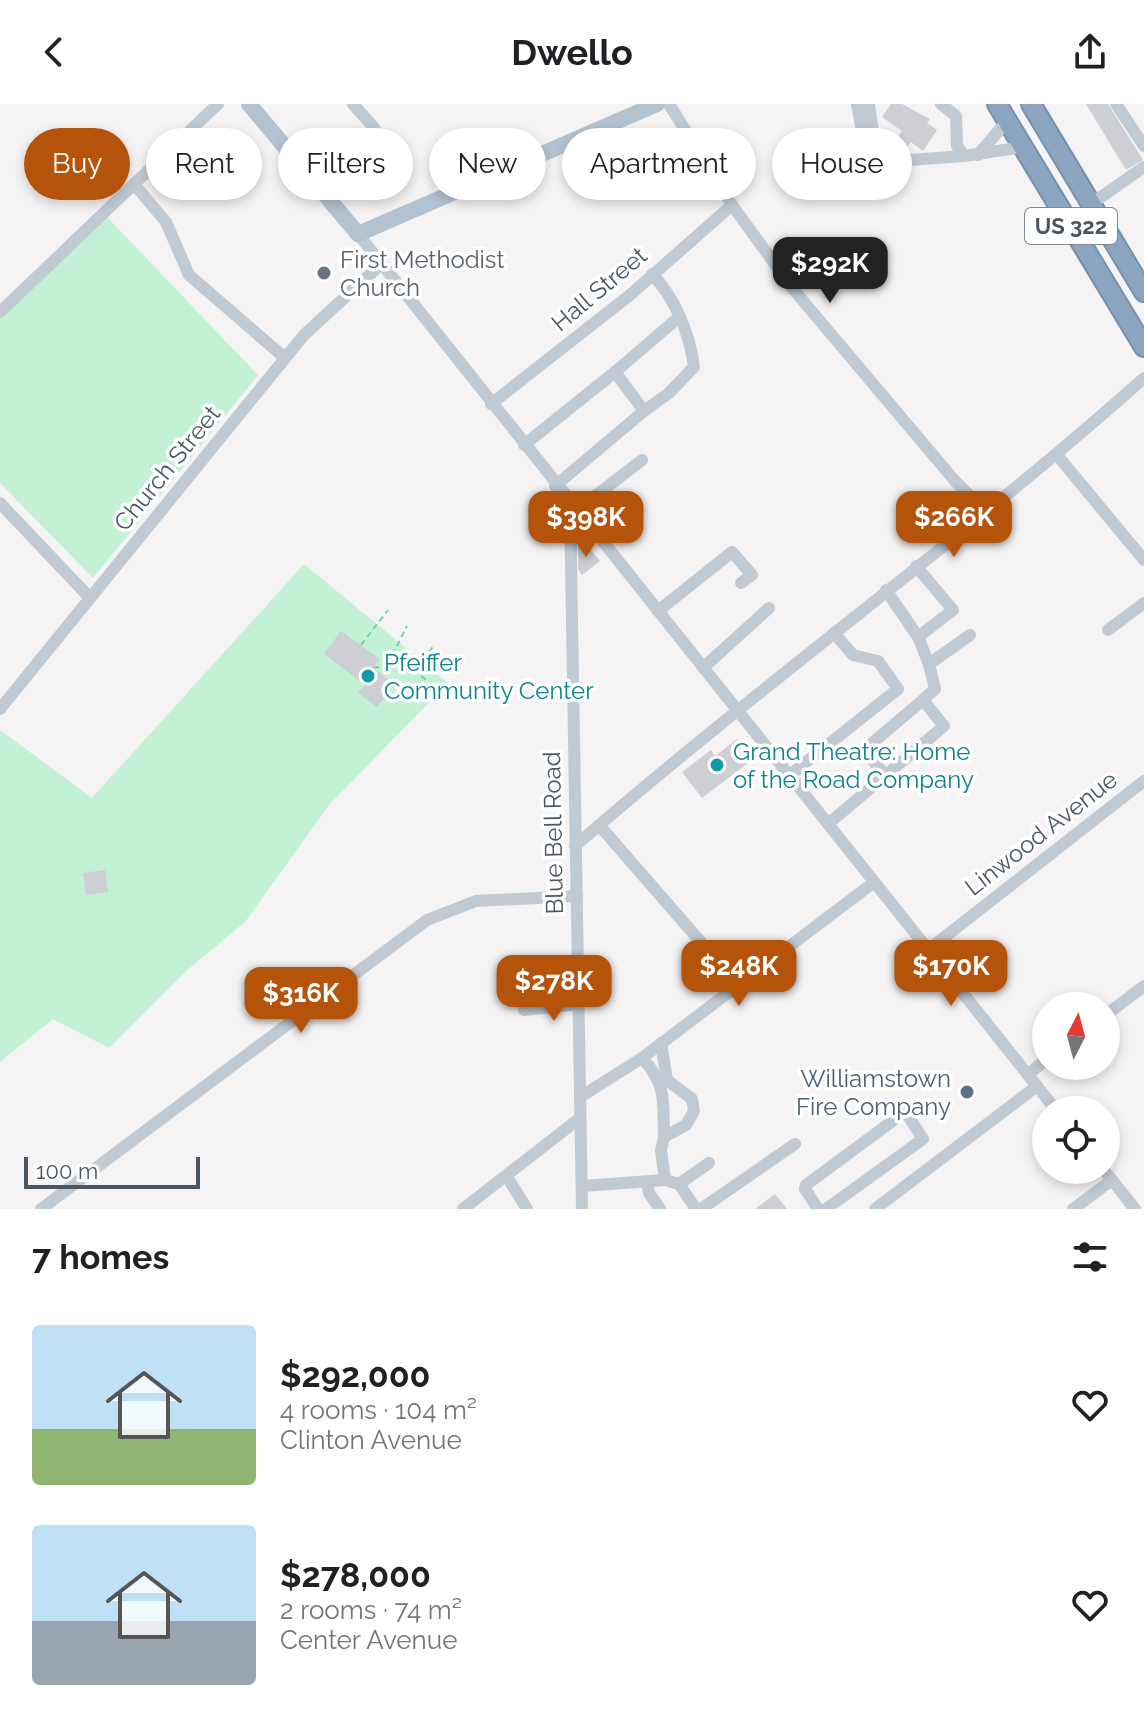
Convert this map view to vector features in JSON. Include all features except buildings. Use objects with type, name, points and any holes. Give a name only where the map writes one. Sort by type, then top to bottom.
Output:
[{"type":"highway","name":"US 322","points":[[997,104],[1144,347]]},
{"type":"highway","name":"US 322","points":[[1031,104],[1144,292]]},
{"type":"main road","points":[[249,104],[278,138]]},
{"type":"main road","points":[[330,200],[358,234],[657,104]]},
{"type":"street","points":[[0,312],[218,104]]},
{"type":"street","points":[[353,104],[374,128]]},
{"type":"street","points":[[669,104],[732,205],[793,289],[955,481],[985,511]]},
{"type":"street","points":[[857,104],[861,126]]},
{"type":"street","points":[[869,104],[875,145],[896,161],[978,155],[1023,147]]},
{"type":"street","points":[[941,104],[956,116],[957,146],[964,156]]},
{"type":"street","points":[[1116,104],[1144,146]]},
{"type":"street","points":[[978,155],[1007,121]]},
{"type":"street","points":[[1091,204],[1144,167]]},
{"type":"street","points":[[134,184],[166,222],[189,275],[285,358]]},
{"type":"street","name":"Hall Street","points":[[491,404],[732,205]]},
{"type":"street","points":[[358,234],[555,486],[739,709],[873,883],[1045,1096]]},
{"type":"street","name":"Church Street","points":[[0,709],[285,358],[319,320],[380,265]]},
{"type":"street","points":[[555,486],[669,393],[694,367],[691,344],[668,291],[652,274]]},
{"type":"street","points":[[524,445],[678,318]]},
{"type":"street","points":[[615,372],[644,411]]},
{"type":"street","points":[[575,846],[739,709],[1057,455],[1144,378]]},
{"type":"street","points":[[1057,455],[1144,560]]},
{"type":"street","points":[[573,508],[642,460]]},
{"type":"street","points":[[0,503],[90,598]]},
{"type":"street","name":"Blue Bell Road","points":[[573,508],[582,1209]]},
{"type":"street","points":[[658,611],[732,552],[752,575],[741,583]]},
{"type":"street","points":[[916,566],[953,610],[918,637]]},
{"type":"street","points":[[886,590],[918,637],[935,689],[864,750],[886,776]]},
{"type":"street","points":[[1108,630],[1144,603]]},
{"type":"street","points":[[704,667],[769,608]]},
{"type":"street","points":[[790,775],[898,689],[878,661],[853,655],[834,633]]},
{"type":"street","points":[[929,664],[970,635]]},
{"type":"street","points":[[828,824],[944,726],[923,700]]},
{"type":"street","points":[[1140,784],[1144,799]]},
{"type":"street","name":"Linwood Avenue","points":[[928,950],[1140,784]]},
{"type":"street","points":[[599,825],[739,986]]},
{"type":"street","points":[[580,1097],[642,1058],[873,883]]},
{"type":"street","points":[[41,1209],[427,920],[476,901],[577,896]]},
{"type":"street","points":[[1120,1004],[1144,986]]},
{"type":"street","points":[[524,1010],[579,1004]]},
{"type":"street","points":[[661,1043],[667,1080],[692,1099],[694,1111],[686,1125],[664,1137]]},
{"type":"street","points":[[642,1058],[657,1074],[663,1088],[664,1137],[661,1150],[665,1180]]},
{"type":"street","points":[[1028,1074],[1032,1071]]},
{"type":"street","points":[[875,1209],[1037,1086]]},
{"type":"street","points":[[818,1209],[805,1189],[806,1185],[907,1114],[923,1139],[826,1209]]},
{"type":"street","points":[[463,1209],[580,1118]]},
{"type":"street","points":[[582,1186],[665,1180],[679,1184],[698,1209],[795,1144]]},
{"type":"street","points":[[679,1184],[709,1163]]},
{"type":"street","points":[[507,1177],[527,1209]]},
{"type":"street","points":[[647,1183],[649,1193],[660,1209]]},
{"type":"street","points":[[1073,1209],[1099,1184]]},
{"type":"street","points":[[1115,1184],[1135,1209]]},
{"type":"path","points":[[361,645],[388,610]]},
{"type":"path","points":[[387,666],[407,626]]},
{"type":"path","points":[[373,668],[422,660],[433,647]]},
{"type":"path","points":[[404,663],[429,682]]},
{"type":"green space","points":[[105,215],[258,375],[93,578],[0,483],[0,316]]},
{"type":"green space","points":[[304,564],[448,683],[329,805],[245,922],[185,972],[109,1048],[53,1019],[0,1062],[0,730],[92,798]]},
{"type":"place","name":"First Methodist Church","points":[[324,273]]},
{"type":"place","name":"Pfeiffer Community Center","points":[[368,676]]},
{"type":"place","name":"Grand Theatre: Home of the Road Company","points":[[717,765]]},
{"type":"place","name":"Williamstown Fire Company","points":[[967,1092]]}]
